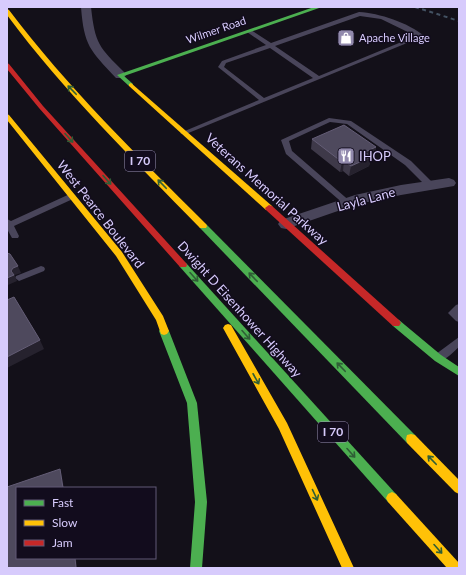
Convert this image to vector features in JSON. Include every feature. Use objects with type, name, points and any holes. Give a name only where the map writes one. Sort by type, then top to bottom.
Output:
[{"type":"main road","name":"Wilmer Road","points":[[120,75],[319,7]]},
{"type":"main road","name":"I 70","points":[[7,11],[45,62],[77,96],[459,488]]},
{"type":"main road","name":"Dwight D Eisenhower Highway","points":[[7,66],[210,296],[455,568]]},
{"type":"main road","name":"Veterans Memorial Parkway","points":[[120,75],[409,334],[438,358],[459,372]]},
{"type":"main road","name":"West Pearce Boulevard","points":[[7,116],[119,254],[160,318],[192,403],[201,502],[196,568]]},
{"type":"main road","points":[[210,296],[283,426],[348,568]]},
{"type":"street","name":"Veterans Memorial Parkway","points":[[86,7],[88,31],[96,50],[120,75]]},
{"type":"street","name":"Layla Lane","points":[[286,224],[348,202],[401,190],[449,183]]},
{"type":"lane","points":[[184,133],[421,36],[409,29],[368,14],[359,14],[224,62],[221,67],[263,100]]},
{"type":"lane","points":[[249,31],[318,78]]},
{"type":"lane","points":[[348,202],[289,152],[285,140],[329,120],[349,122],[408,163],[431,186]]},
{"type":"lane","points":[[15,236],[8,224],[72,196]]},
{"type":"lane","points":[[19,278],[41,269]]},
{"type":"lane","points":[[459,308],[453,313],[459,318]]},
{"type":"lane","points":[[438,358],[459,341]]},
{"type":"building","points":[[344,125],[376,147],[365,152],[371,157],[351,166],[344,161],[342,162],[312,139]]},
{"type":"building","points":[[7,253],[10,254],[18,266],[13,268],[11,271],[14,275],[7,278]]},
{"type":"building","points":[[14,297],[40,340],[7,357],[7,300]]},
{"type":"building","points":[[60,469],[63,487],[16,487],[16,559],[75,559],[76,568],[7,568],[7,487]]},
{"type":"railway","points":[[415,7],[459,21]]},
{"type":"traffic: fast","points":[[131,85],[120,75],[319,7]]},
{"type":"traffic: fast","points":[[203,226],[411,439]]},
{"type":"traffic: fast","points":[[183,265],[392,498]]},
{"type":"traffic: fast","points":[[396,323],[438,358],[459,372]]},
{"type":"traffic: fast","points":[[164,331],[192,403],[201,502],[196,568]]},
{"type":"traffic: slow","points":[[7,11],[76,96],[203,226]]},
{"type":"traffic: slow","points":[[131,85],[269,208]]},
{"type":"traffic: slow","points":[[7,116],[119,254],[160,319],[164,331]]},
{"type":"traffic: slow","points":[[228,328],[283,426],[348,568]]},
{"type":"traffic: slow","points":[[411,439],[459,488]]},
{"type":"traffic: slow","points":[[392,498],[455,568]]},
{"type":"traffic: jam","points":[[7,65],[41,107],[183,265]]},
{"type":"traffic: jam","points":[[269,208],[396,323]]},
{"type":"place","name":"Apache Village","points":[[346,38]]},
{"type":"place","name":"IHOP","points":[[346,156]]}]
